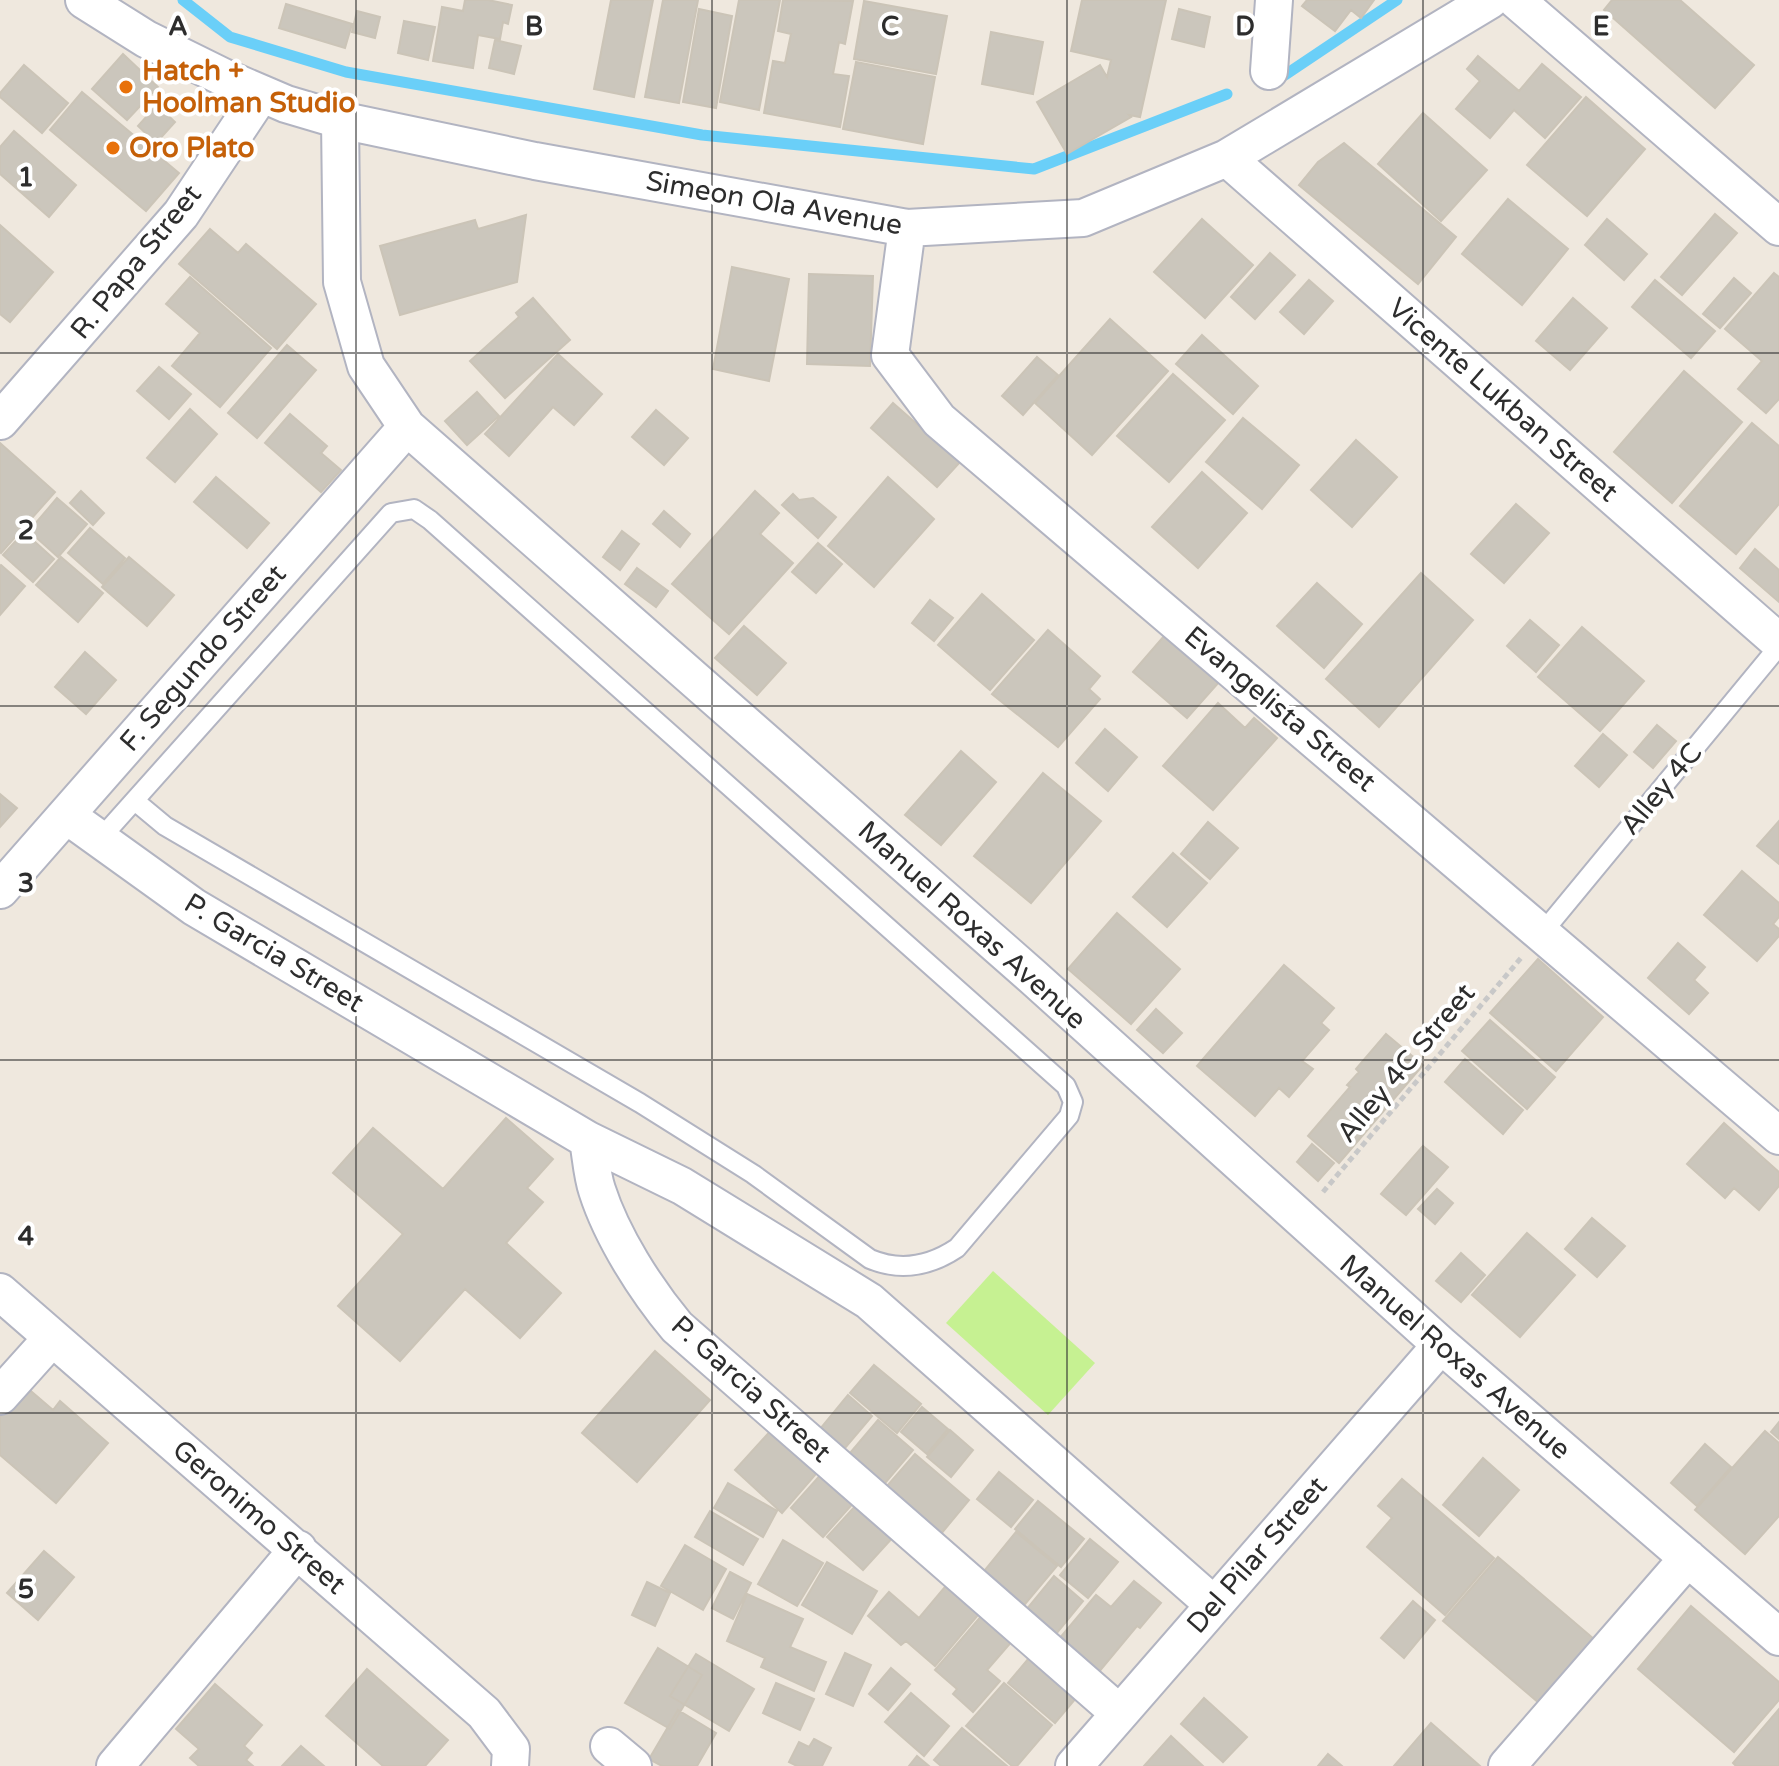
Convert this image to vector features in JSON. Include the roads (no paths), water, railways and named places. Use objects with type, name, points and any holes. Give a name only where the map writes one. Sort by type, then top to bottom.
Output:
[{"type":"street","name":"Simeon Ola Avenue","points":[[84,0],[146,39],[261,94],[340,120],[535,161],[907,228],[1083,218],[1227,158],[1490,0]]},
{"type":"street","points":[[1269,71],[1274,0]]},
{"type":"street","points":[[1516,0],[1779,227]]},
{"type":"street","name":"R. Papa Street","points":[[0,421],[181,214],[261,94]]},
{"type":"street","name":"Manuel Roxas Avenue","points":[[340,120],[342,282],[366,366],[407,427],[1033,977],[1441,1345],[1779,1637]]},
{"type":"street","name":"Vicente Lukban Street","points":[[1227,158],[1779,644]]},
{"type":"street","name":"Evangelista Street","points":[[907,228],[890,355],[939,420],[1779,1136]]},
{"type":"street","name":"F. Segundo Street","points":[[0,890],[407,427]]},
{"type":"street","name":"P. Garcia Street","points":[[66,815],[194,907],[588,1140],[597,1190],[624,1247],[653,1298],[677,1327],[1119,1713]]},
{"type":"street","points":[[588,1140],[682,1186],[869,1301],[1213,1604]]},
{"type":"street","name":"Geronimo Street","points":[[0,1292],[484,1713],[511,1757]]},
{"type":"street","points":[[0,1396],[52,1338]]},
{"type":"street","name":"Del Pilar Street","points":[[1074,1766],[1441,1345]]},
{"type":"street","points":[[115,1766],[298,1549]]},
{"type":"street","points":[[1507,1766],[1688,1558]]},
{"type":"lane","points":[[100,839],[391,513],[414,509],[1066,1086],[1073,1102],[1069,1116],[957,1248],[940,1260],[913,1266],[887,1266],[870,1259],[753,1174],[640,1103],[165,826],[135,801]]},
{"type":"lane","name":"Alley 4C","points":[[1543,932],[1779,644]]},
{"type":"waterway","points":[[183,0],[230,37],[346,72],[702,135],[1034,169],[1227,94]]},
{"type":"waterway","points":[[1285,75],[1397,0]]},
{"type":"place","name":"Hatch + Hoolman Studio","points":[[126,87]]},
{"type":"place","name":"Oro Plato","points":[[113,148]]}]
